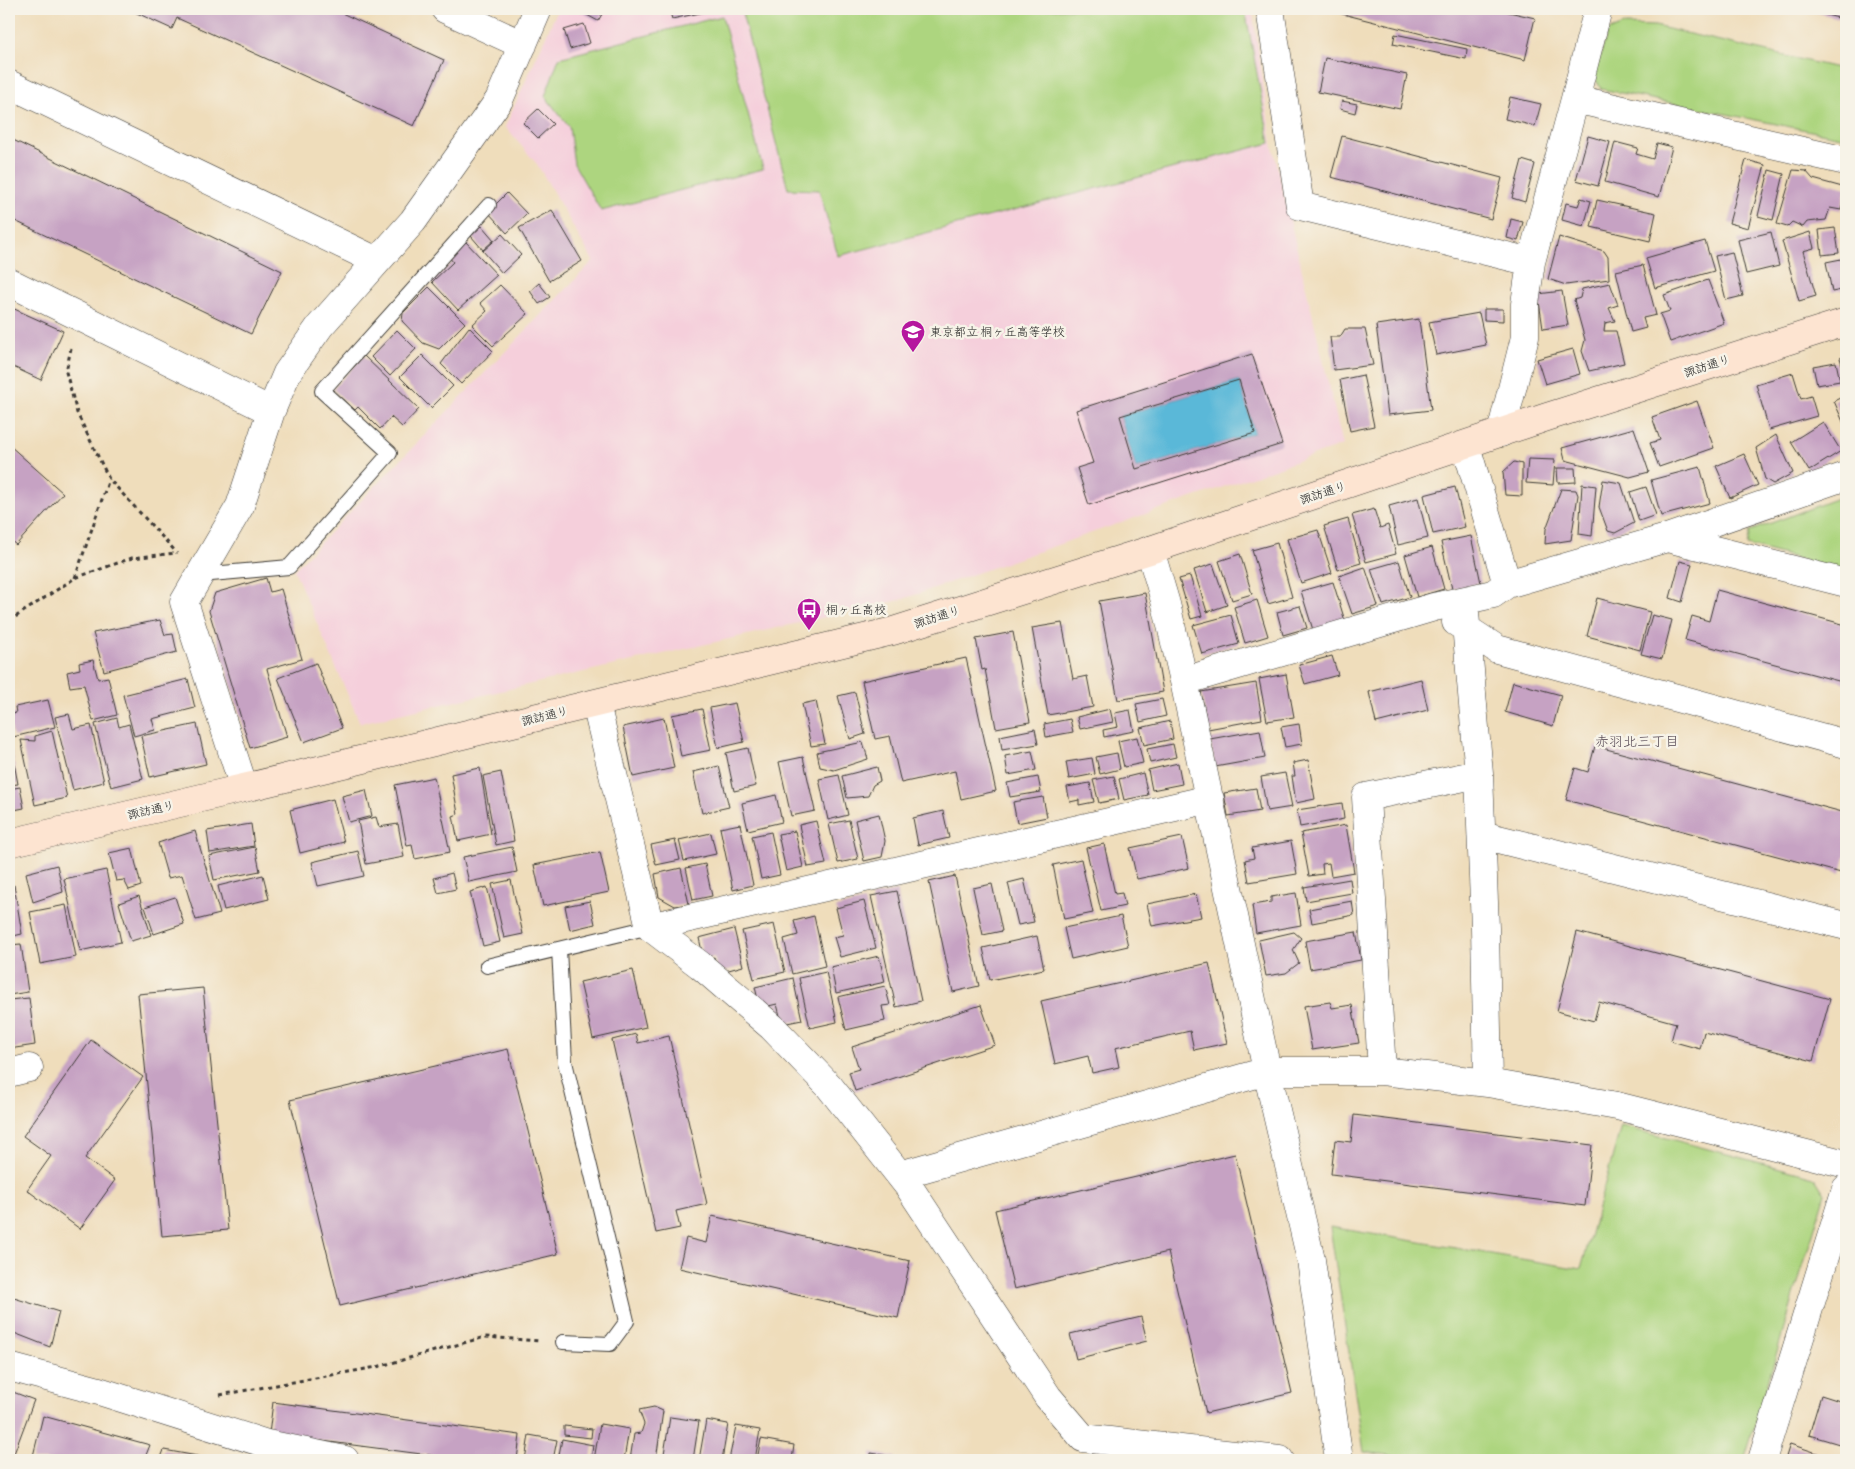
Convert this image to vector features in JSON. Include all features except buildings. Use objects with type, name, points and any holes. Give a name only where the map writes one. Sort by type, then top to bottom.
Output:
[{"type":"street","points":[[445,9],[523,45]]},
{"type":"street","points":[[244,788],[184,602],[240,506],[271,411],[288,373],[320,326],[413,221],[500,100],[538,9]]},
{"type":"street","points":[[1270,9],[1300,206],[1531,262]]},
{"type":"street","points":[[1501,433],[1525,337],[1525,304],[1531,262],[1598,9]]},
{"type":"street","points":[[9,84],[377,261]]},
{"type":"street","points":[[1575,99],[1846,161]]},
{"type":"street","points":[[9,282],[271,411]]},
{"type":"street","name":"諏訪通り","points":[[9,843],[596,704],[893,631],[1150,550],[1501,433],[1846,322]]},
{"type":"street","points":[[1466,446],[1507,584]]},
{"type":"street","points":[[1184,681],[1434,607],[1493,594],[1507,584],[1668,538],[1846,476]]},
{"type":"street","points":[[1668,538],[1846,584]]},
{"type":"street","points":[[1150,550],[1166,604],[1184,681],[1267,1071],[1311,1260],[1339,1460]]},
{"type":"street","points":[[1464,601],[1479,774],[1485,928],[1488,1083]]},
{"type":"street","points":[[1434,607],[1497,649],[1846,744]]},
{"type":"street","points":[[596,704],[650,927],[700,964],[772,1027],[829,1086],[900,1175],[1048,1397],[1083,1438],[1280,1460]]},
{"type":"street","points":[[1382,1071],[1366,797],[1479,774]]},
{"type":"street","points":[[650,927],[1210,799]]},
{"type":"street","points":[[1482,835],[1846,926]]},
{"type":"street","points":[[900,1175],[1267,1071],[1382,1071],[1488,1083],[1617,1106],[1846,1164]]},
{"type":"street","points":[[1762,1460],[1846,1189]]},
{"type":"street","points":[[9,1367],[99,1391],[266,1452],[345,1460]]},
{"type":"lane","points":[[200,575],[289,567],[390,453],[322,391],[490,204]]},
{"type":"lane","points":[[487,966],[650,927]]},
{"type":"lane","points":[[559,949],[565,1062],[628,1321],[610,1344],[563,1342]]},
{"type":"path","points":[[9,621],[75,578],[132,558],[177,553],[109,479],[77,412],[66,372],[78,316]]},
{"type":"path","points":[[75,578],[109,479]]},
{"type":"path","points":[[211,1397],[377,1367],[485,1337],[563,1342]]},
{"type":"shaded area","name":"東京都立 桐ヶ丘高等学校","points":[[558,9],[1252,9],[1272,143],[1343,445],[900,600],[360,723],[294,570],[593,261],[537,164],[505,127]]},
{"type":"green space","points":[[741,9],[1245,9],[1270,143],[838,256],[819,190],[788,189]]},
{"type":"green space","points":[[722,16],[763,169],[601,211],[574,164],[569,127],[545,96],[559,58]]},
{"type":"green space","points":[[1623,25],[1655,26],[1846,70],[1846,138],[1601,89],[1594,76],[1608,31]]},
{"type":"green space","points":[[1846,495],[1846,571],[1747,545],[1750,531]]},
{"type":"green space","points":[[1621,1126],[1814,1177],[1825,1194],[1744,1460],[1430,1460],[1364,1452],[1330,1227],[1581,1269]]},
{"type":"water","points":[[1239,380],[1255,433],[1136,469],[1120,416]]},
{"type":"place","name":"東京都立 桐ヶ丘高等学校","points":[[913,353]]},
{"type":"place","name":"桐ヶ丘高校","points":[[809,631]]},
{"type":"district","name":"赤羽北三丁目","points":[[1637,741]]}]
